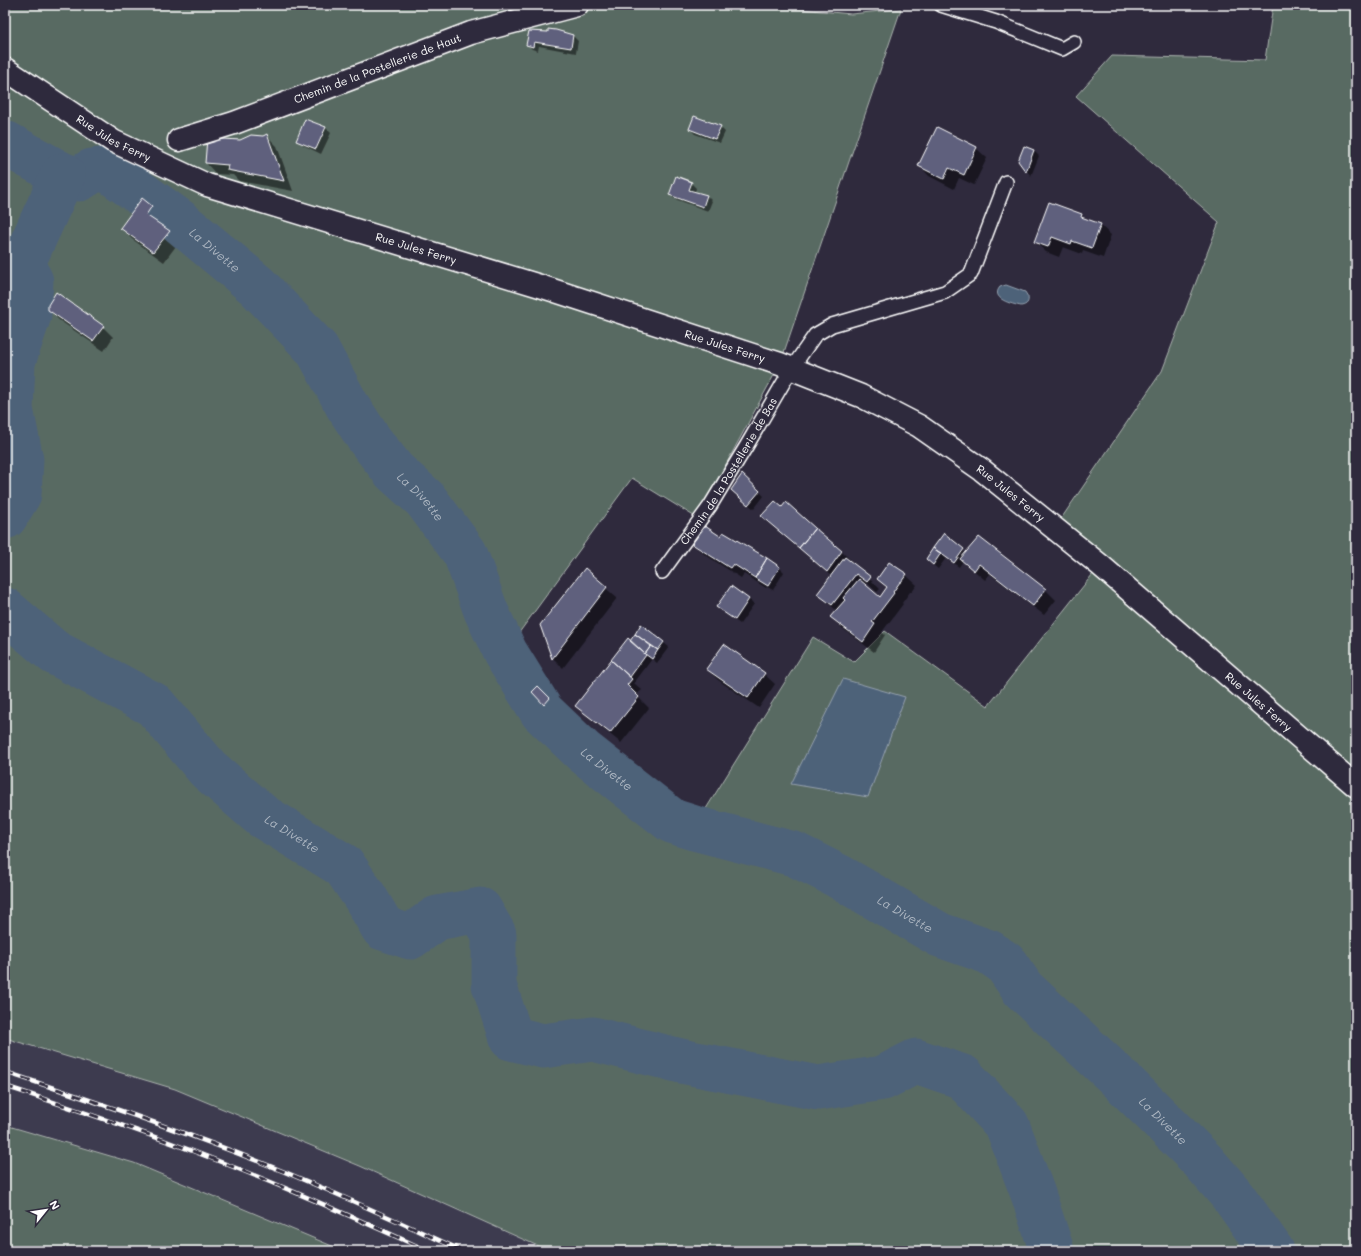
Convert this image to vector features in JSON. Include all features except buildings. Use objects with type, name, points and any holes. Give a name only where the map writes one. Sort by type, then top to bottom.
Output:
[{"type":"main road","name":"Chemin de la Postellerie de Haut","points":[[179,140],[234,124],[471,32],[577,5]]},
{"type":"main road","name":"Rue Jules Ferry","points":[[5,69],[113,141],[207,185],[540,286],[792,368],[861,396],[919,426],[982,470],[1100,565],[1356,786]]},
{"type":"lane","points":[[941,5],[996,22],[1062,49],[1074,42]]},
{"type":"lane","name":"Chemin de la Postellerie de Bas","points":[[662,572],[710,506],[792,368],[815,335],[832,325],[945,292],[971,274],[1006,182]]},
{"type":"shaded area","points":[[5,1038],[175,1089],[360,1166],[549,1251],[344,1251],[134,1163],[5,1125]]},
{"type":"green space","points":[[5,5],[760,5],[851,14],[901,9],[780,364],[697,518],[632,478],[505,652],[542,712],[584,752],[672,821],[694,828],[813,637],[854,662],[885,631],[988,706],[1100,565],[1054,529],[1162,371],[1219,222],[1076,96],[1112,56],[1265,60],[1273,5],[1356,5],[1356,1251],[549,1251],[360,1166],[175,1089],[5,1038]]},
{"type":"green space","points":[[5,1125],[134,1163],[344,1251],[5,1251]]},
{"type":"water","points":[[1006,285],[1025,292],[1028,297],[1027,303],[1021,306],[1000,298],[998,291],[1000,287]]},
{"type":"water","points":[[843,679],[905,697],[868,797],[791,784]]},
{"type":"waterway","name":"La Divette","points":[[5,143],[63,175],[79,179],[92,171],[107,169],[179,221],[257,286],[317,349],[347,405],[369,439],[394,471],[425,499],[465,553],[486,611],[505,652],[542,712],[584,752],[672,821],[794,854],[838,876],[940,935],[989,952],[1005,963],[1023,989],[1121,1080],[1202,1160],[1233,1196],[1272,1251]]},
{"type":"waterway","name":"La Divette","points":[[5,517],[19,494],[21,460],[11,409],[13,362],[29,315],[31,281],[22,265],[63,175]]},
{"type":"waterway","name":"La Divette","points":[[5,610],[54,652],[154,705],[208,769],[262,816],[344,866],[365,897],[383,928],[410,937],[437,918],[480,910],[494,934],[494,985],[511,1038],[543,1046],[593,1039],[681,1061],[818,1088],[883,1078],[916,1061],[963,1077],[1007,1125],[1033,1194],[1052,1251]]},
{"type":"railway","points":[[5,1072],[138,1117],[237,1153],[319,1186],[463,1251]]},
{"type":"railway","points":[[5,1086],[90,1114],[206,1156],[302,1195],[428,1251]]}]
